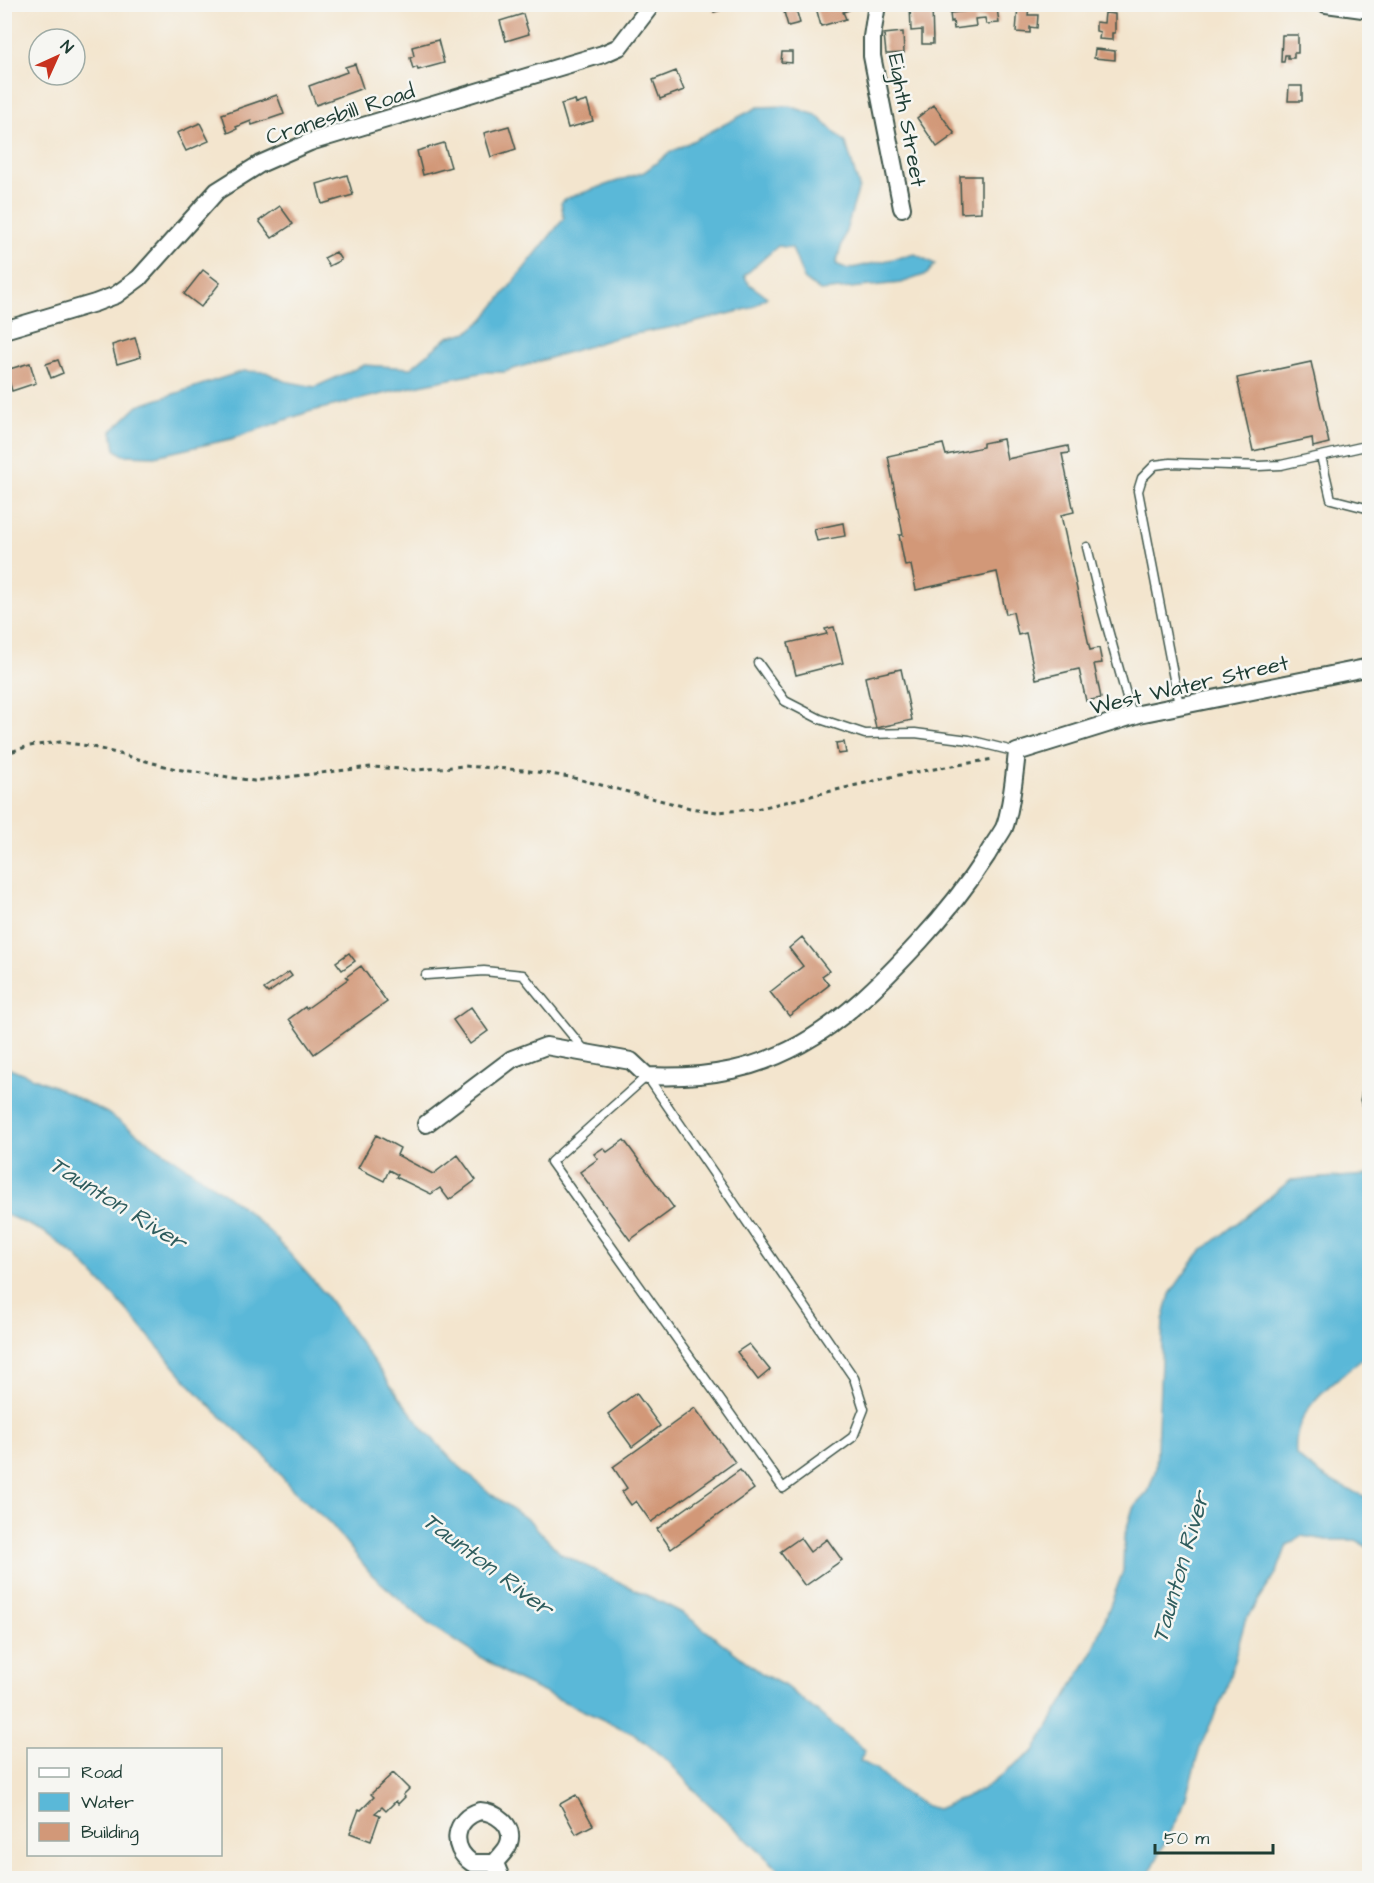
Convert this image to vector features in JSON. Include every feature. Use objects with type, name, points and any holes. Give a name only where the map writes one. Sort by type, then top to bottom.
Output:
[{"type":"street","name":"Eighth Street","points":[[877,4],[872,37],[872,56],[902,208]]},
{"type":"street","points":[[1326,4],[1370,10]]},
{"type":"street","name":"Cranesbill Road","points":[[4,330],[116,295],[139,278],[217,191],[260,164],[310,142],[603,54],[619,47],[649,8]]},
{"type":"street","name":"West Water Street","points":[[1017,752],[1132,716],[1370,667]]},
{"type":"street","points":[[426,1124],[512,1059],[546,1046],[631,1061],[647,1076],[698,1075],[754,1065],[802,1044],[833,1025],[880,983],[927,933],[961,893],[976,871],[1005,826],[1017,752]]},
{"type":"lane","points":[[1179,705],[1138,490],[1142,478],[1155,465],[1170,463],[1281,465],[1370,445]]},
{"type":"lane","points":[[1321,456],[1331,499],[1370,509]]},
{"type":"lane","points":[[1087,547],[1132,716]]},
{"type":"lane","points":[[758,663],[785,701],[820,719],[865,734],[936,736],[969,740],[1017,752]]},
{"type":"lane","points":[[426,975],[484,971],[523,975],[586,1052]]},
{"type":"lane","points":[[1370,1074],[1365,1100],[1370,1112]]},
{"type":"lane","points":[[647,1076],[854,1378],[864,1409],[853,1437],[783,1488],[551,1162],[647,1076]]},
{"type":"path","points":[[4,754],[29,746],[60,742],[89,746],[176,769],[254,781],[371,767],[416,770],[464,766],[524,770],[570,777],[690,808],[717,812],[756,809],[899,775],[978,763],[1017,752]]},
{"type":"water","points":[[789,106],[816,115],[846,143],[859,187],[836,264],[848,269],[915,254],[935,264],[927,274],[901,283],[820,291],[804,279],[792,248],[778,246],[744,276],[749,284],[767,297],[751,308],[689,324],[618,337],[504,372],[485,372],[420,385],[308,412],[231,439],[155,456],[123,455],[115,449],[112,431],[138,406],[243,371],[266,372],[284,381],[315,387],[364,365],[411,368],[448,337],[468,332],[484,319],[564,218],[561,203],[565,199],[644,172],[671,152],[758,107]]},
{"type":"water","name":"Taunton River","points":[[5,1066],[58,1088],[107,1113],[245,1209],[274,1236],[325,1294],[399,1397],[453,1461],[491,1494],[530,1521],[561,1554],[684,1614],[764,1675],[785,1686],[865,1750],[860,1761],[876,1769],[892,1784],[926,1806],[937,1809],[982,1790],[1034,1751],[1093,1651],[1123,1571],[1124,1537],[1133,1508],[1148,1492],[1156,1469],[1163,1321],[1170,1294],[1198,1254],[1291,1180],[1369,1175],[1369,1354],[1331,1385],[1308,1409],[1296,1438],[1296,1455],[1312,1469],[1330,1480],[1369,1498],[1369,1548],[1355,1540],[1327,1540],[1301,1536],[1287,1545],[1277,1572],[1245,1621],[1226,1690],[1201,1745],[1182,1810],[1147,1878],[788,1878],[699,1795],[669,1762],[636,1735],[513,1678],[426,1622],[372,1575],[331,1524],[291,1488],[264,1455],[191,1386],[125,1308],[76,1256],[44,1232],[5,1214]]},
{"type":"building","points":[[712,4],[733,4],[733,7],[714,12]]},
{"type":"building","points":[[815,4],[848,4],[849,10],[843,12],[846,19],[821,26]]},
{"type":"building","points":[[910,4],[932,4],[933,44],[922,44],[922,30],[911,31]]},
{"type":"building","points":[[1018,6],[1029,7],[1028,15],[1038,15],[1037,28],[1030,27],[1030,33],[1016,32]]},
{"type":"building","points":[[997,8],[999,23],[986,24],[985,18],[975,19],[976,26],[954,29],[953,21],[951,22],[950,13]]},
{"type":"building","points":[[796,9],[800,23],[788,26],[784,12]]},
{"type":"building","points":[[1105,13],[1115,14],[1115,33],[1112,33],[1112,40],[1099,39],[1100,32],[1096,31],[1096,22],[1104,23]]},
{"type":"building","points":[[523,14],[529,34],[506,41],[500,21]]},
{"type":"building","points":[[903,32],[904,53],[886,54],[884,34]]},
{"type":"building","points":[[1282,35],[1298,35],[1298,53],[1294,53],[1294,58],[1288,58],[1288,55],[1285,55],[1284,62],[1281,62]]},
{"type":"building","points":[[438,40],[444,63],[418,70],[417,67],[413,69],[410,58],[414,56],[412,47]]},
{"type":"building","points":[[1095,49],[1115,51],[1115,60],[1094,58]]},
{"type":"building","points":[[782,52],[792,52],[792,63],[781,62]]},
{"type":"building","points":[[355,64],[363,88],[316,105],[309,86],[347,72],[345,67]]},
{"type":"building","points":[[676,71],[684,90],[660,99],[653,80]]},
{"type":"building","points":[[1289,86],[1302,86],[1302,101],[1288,101]]},
{"type":"building","points":[[277,95],[284,114],[252,125],[251,121],[228,133],[222,114]]},
{"type":"building","points":[[575,100],[576,104],[587,101],[593,121],[568,128],[561,104]]},
{"type":"building","points":[[934,105],[955,134],[937,147],[917,118]]},
{"type":"building","points":[[200,123],[209,141],[186,151],[177,133]]},
{"type":"building","points":[[509,126],[516,149],[491,157],[484,133]]},
{"type":"building","points":[[444,143],[451,167],[423,175],[417,151]]},
{"type":"building","points":[[347,175],[353,195],[322,204],[317,184]]},
{"type":"building","points":[[960,176],[981,176],[981,212],[961,213]]},
{"type":"building","points":[[280,206],[293,224],[272,238],[259,221]]},
{"type":"building","points":[[336,252],[341,260],[329,266],[324,258]]},
{"type":"building","points":[[203,270],[220,283],[201,307],[184,294]]},
{"type":"building","points":[[135,338],[141,357],[117,364],[112,345]]},
{"type":"building","points":[[58,360],[63,373],[51,378],[46,364]]},
{"type":"building","points":[[1311,362],[1329,443],[1313,447],[1312,438],[1253,451],[1237,378]]},
{"type":"building","points":[[30,363],[36,383],[12,391],[6,370]]},
{"type":"building","points":[[1003,439],[1007,459],[1068,446],[1069,453],[1062,454],[1074,512],[1061,515],[1090,650],[1099,648],[1102,663],[1094,664],[1101,698],[1086,701],[1079,669],[1036,679],[1026,633],[1018,635],[1013,612],[1006,614],[997,572],[916,590],[911,565],[905,566],[899,535],[903,535],[888,456],[943,444],[946,455],[983,447],[983,443]]},
{"type":"building","points":[[843,523],[845,536],[817,541],[814,529]]},
{"type":"building","points":[[834,627],[843,663],[796,675],[788,643],[827,634],[825,629]]},
{"type":"building","points":[[901,669],[912,720],[876,728],[865,677]]},
{"type":"building","points":[[844,742],[846,753],[838,754],[836,743]]},
{"type":"building","points":[[802,937],[829,971],[822,976],[829,985],[789,1016],[770,992],[803,966],[789,948]]},
{"type":"building","points":[[349,953],[355,961],[342,970],[336,962]]},
{"type":"building","points":[[361,966],[387,1002],[314,1054],[289,1019],[348,979],[346,977]]},
{"type":"building","points":[[289,972],[292,976],[268,993],[264,989]]},
{"type":"building","points":[[471,1007],[488,1031],[470,1044],[453,1020]]},
{"type":"building","points":[[376,1135],[400,1148],[397,1155],[433,1174],[458,1155],[476,1180],[449,1200],[440,1188],[431,1194],[396,1177],[398,1175],[389,1170],[384,1181],[358,1168]]},
{"type":"building","points":[[624,1140],[674,1208],[630,1240],[580,1172],[598,1159],[594,1154],[603,1148],[607,1152]]},
{"type":"building","points":[[749,1344],[770,1370],[758,1380],[737,1352]]},
{"type":"building","points":[[636,1393],[660,1426],[632,1447],[608,1414]]},
{"type":"building","points":[[695,1408],[735,1462],[651,1522],[636,1501],[631,1505],[622,1492],[627,1488],[613,1467]]},
{"type":"building","points":[[740,1470],[754,1489],[671,1549],[657,1529]]},
{"type":"building","points":[[800,1538],[810,1552],[827,1539],[842,1560],[805,1586],[780,1552]]},
{"type":"building","points":[[393,1773],[409,1789],[403,1795],[405,1797],[398,1804],[396,1801],[386,1811],[382,1807],[375,1813],[380,1815],[371,1841],[350,1833],[359,1809],[361,1810],[374,1797],[371,1794]]},
{"type":"building","points":[[576,1795],[593,1825],[576,1834],[560,1804]]}]
